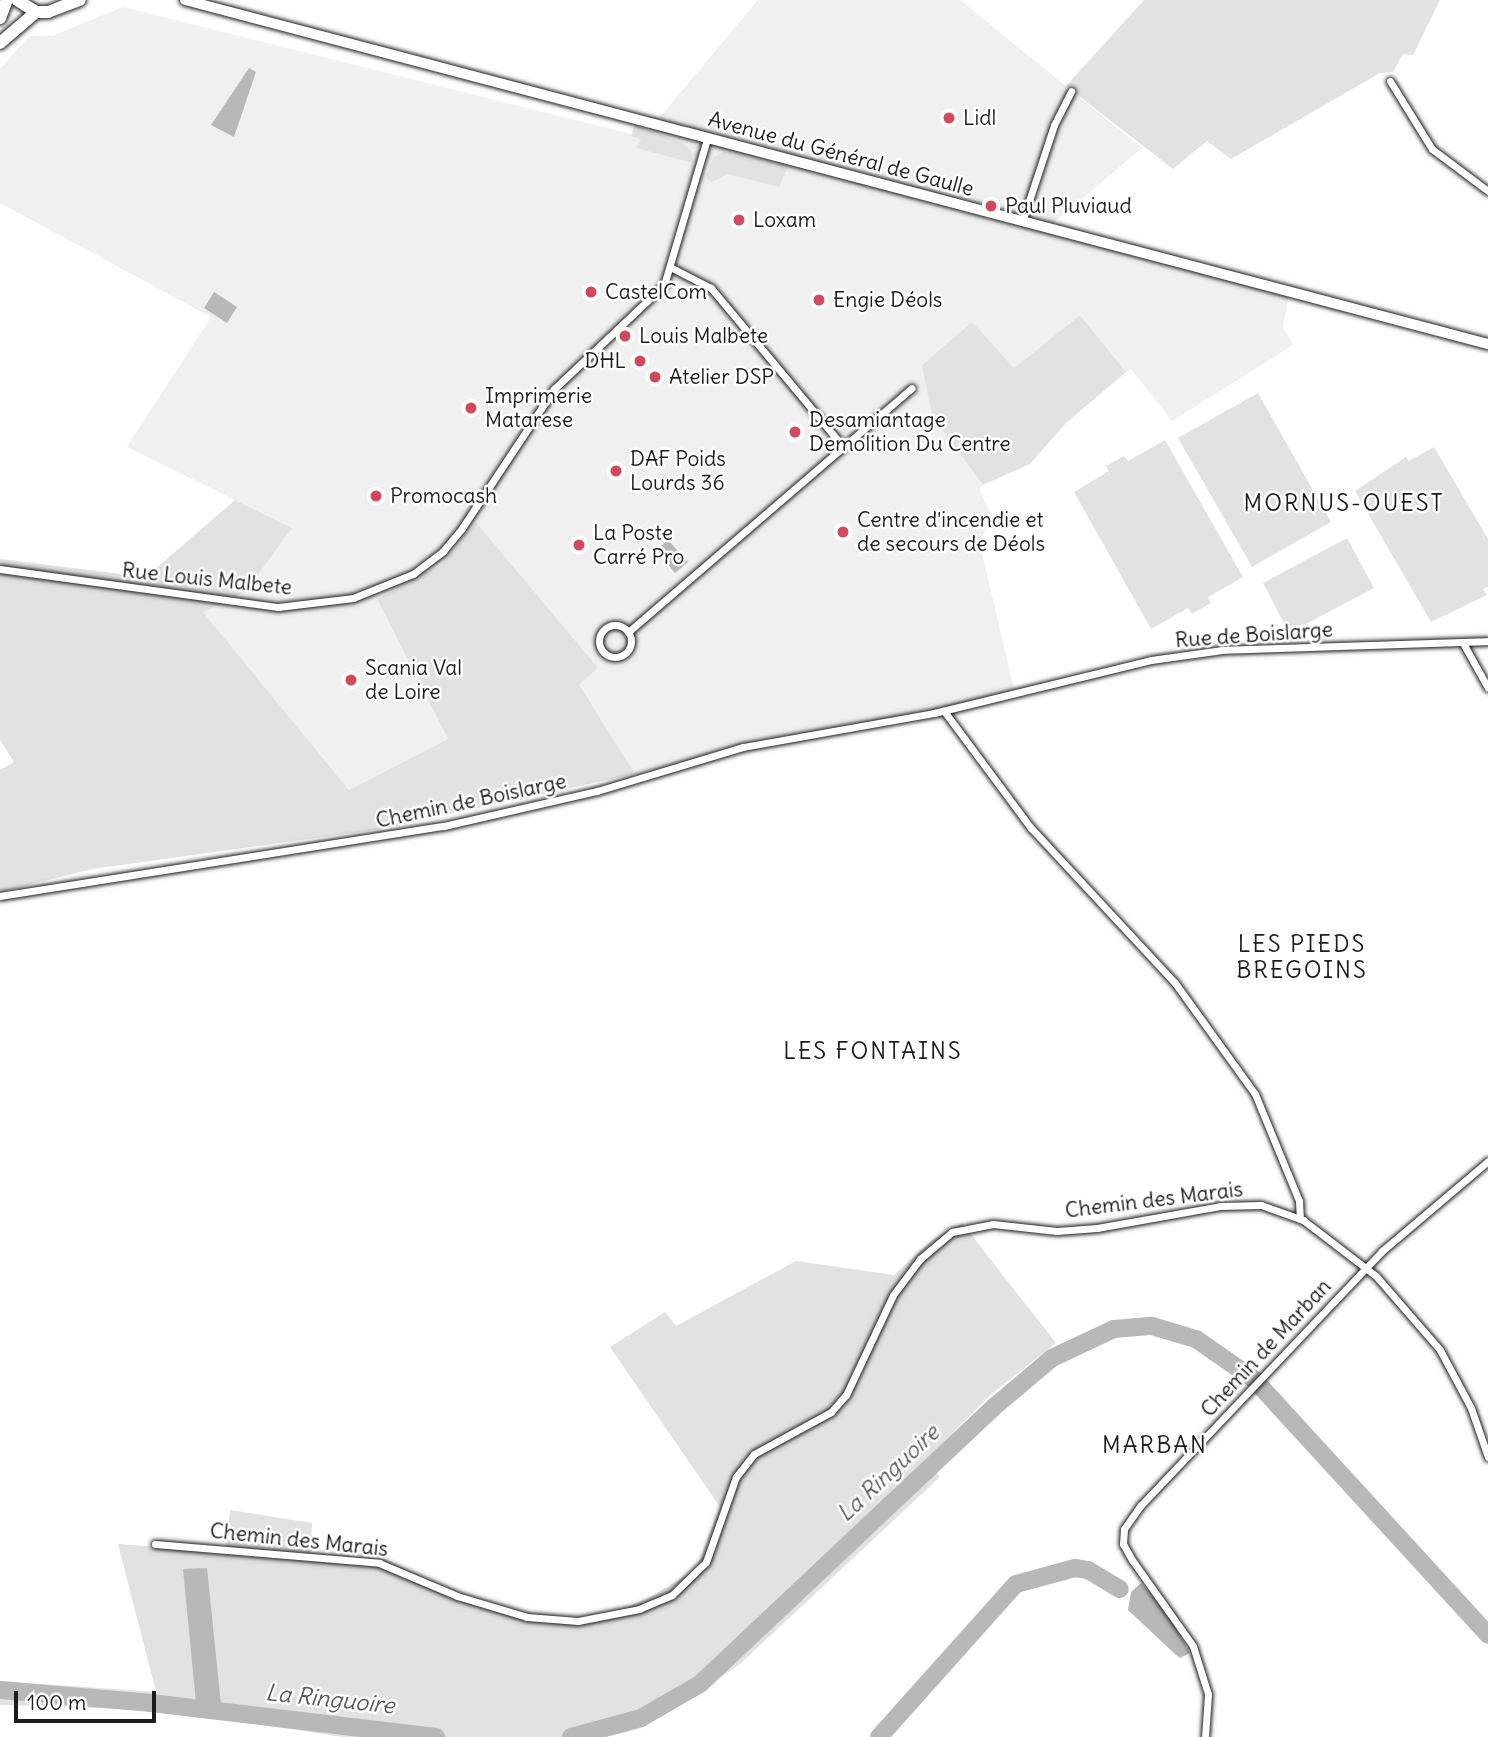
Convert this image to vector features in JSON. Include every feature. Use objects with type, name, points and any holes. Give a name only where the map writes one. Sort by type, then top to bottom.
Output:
[{"type":"main road","points":[[0,18],[7,0]]},
{"type":"main road","points":[[17,0],[36,12]]},
{"type":"main road","points":[[0,43],[36,12],[62,10],[80,0]]},
{"type":"main road","name":"Avenue du Général de Gaulle","points":[[185,0],[1488,344]]},
{"type":"street","points":[[1390,81],[1432,149],[1488,191]]},
{"type":"street","points":[[1022,222],[1054,125],[1072,90]]},
{"type":"street","name":"Rue Louis Malbete","points":[[0,569],[278,607],[323,604],[391,586],[424,566],[454,538],[554,390],[659,291],[672,268],[708,139]]},
{"type":"street","points":[[672,268],[711,288],[842,445]]},
{"type":"street","points":[[628,632],[842,445],[912,388]]},
{"type":"street","points":[[615,625],[628,632],[631,643],[623,655],[608,655],[601,648],[606,628],[615,625]]},
{"type":"street","name":"Rue de Boislarge","points":[[944,711],[1128,665],[1206,652],[1488,641]]},
{"type":"street","points":[[1463,643],[1488,688]]},
{"type":"street","points":[[944,711],[1031,828],[1175,983],[1255,1094],[1299,1201],[1300,1219]]},
{"type":"street","name":"Chemin de Boislarge","points":[[0,896],[76,881],[372,840],[597,791],[743,747],[944,711]]},
{"type":"street","points":[[1366,1267],[1488,1161]]},
{"type":"street","name":"Chemin des Marais","points":[[155,1544],[379,1563],[457,1596],[527,1616],[578,1621],[639,1609],[672,1595],[706,1562],[736,1477],[754,1454],[831,1412],[846,1395],[893,1295],[920,1259],[952,1232],[993,1224],[1058,1231],[1097,1228],[1220,1206],[1261,1205],[1300,1219],[1366,1267],[1440,1350],[1471,1408],[1488,1457]]},
{"type":"street","name":"Chemin de Marban","points":[[1205,1737],[1208,1694],[1193,1646],[1132,1560],[1122,1535],[1141,1506],[1366,1267]]},
{"type":"shaded area","points":[[758,0],[960,0],[1142,148],[1052,224],[1289,295],[1283,327],[1293,345],[1172,421],[1131,369],[1126,372],[1080,315],[1014,368],[932,416],[983,485],[979,488],[993,519],[979,540],[1016,698],[635,774],[579,683],[597,668],[476,522],[442,564],[377,599],[448,739],[349,790],[203,612],[246,591],[292,528],[127,447],[211,317],[0,203],[0,69],[29,36],[52,36],[123,7],[643,137]]},
{"type":"shaded area","points":[[1144,0],[1440,0],[1413,55],[1403,54],[1393,72],[1380,73],[1231,159],[1207,141],[1173,169],[1066,86]]},
{"type":"shaded area","points":[[249,68],[256,72],[234,137],[211,125]]},
{"type":"shaded area","points":[[635,125],[683,143],[691,151],[693,163],[636,148],[641,139],[631,136]]},
{"type":"shaded area","points":[[724,152],[788,166],[779,187],[727,174],[712,182],[706,178],[713,158]]},
{"type":"shaded area","points":[[214,292],[237,307],[227,323],[204,308]]},
{"type":"shaded area","points":[[1080,315],[1126,372],[1066,423],[1030,464],[983,485],[932,416],[922,365],[972,322],[1014,368]]},
{"type":"shaded area","points":[[1258,393],[1331,522],[1252,567],[1178,438]]},
{"type":"shaded area","points":[[1165,440],[1243,577],[1208,597],[1211,603],[1192,614],[1188,608],[1151,629],[1074,492],[1109,471],[1106,466],[1124,456],[1128,461]]},
{"type":"shaded area","points":[[1434,447],[1488,539],[1488,587],[1483,589],[1487,595],[1431,622],[1355,491],[1406,457],[1409,461]]},
{"type":"shaded area","points":[[235,500],[292,528],[246,591],[203,612],[349,790],[448,739],[377,599],[442,564],[476,522],[598,668],[579,684],[635,774],[381,829],[92,869],[0,892],[0,770],[14,762],[0,740],[0,559],[146,577]]},
{"type":"shaded area","points":[[1347,538],[1374,588],[1289,633],[1263,583]]},
{"type":"shaded area","points":[[668,540],[688,562],[675,573],[656,550]]},
{"type":"shaded area","points":[[962,1223],[1056,1343],[990,1395],[926,1460],[940,1477],[739,1665],[642,1728],[607,1737],[343,1737],[161,1710],[0,1705],[0,1681],[156,1692],[118,1544],[226,1552],[230,1510],[312,1523],[311,1553],[384,1559],[490,1609],[595,1621],[652,1596],[696,1569],[720,1507],[610,1347],[665,1312],[676,1326],[796,1261],[894,1275],[933,1239]]},
{"type":"shaded area","points":[[207,1568],[221,1705],[196,1703],[183,1569]]},
{"type":"shaded area","points":[[1141,1583],[1167,1613],[1190,1653],[1180,1658],[1128,1610],[1131,1592]]},
{"type":"waterway","name":"La Ringuoire","points":[[571,1737],[641,1718],[700,1684],[994,1407],[1052,1358],[1114,1329],[1152,1326],[1196,1339],[1255,1380]]},
{"type":"waterway","name":"La Ringuoire","points":[[1261,1387],[1488,1635]]},
{"type":"waterway","name":"La Ringuoire","points":[[879,1737],[1016,1584],[1075,1568],[1088,1570],[1120,1589]]},
{"type":"waterway","name":"La Ringuoire","points":[[0,1690],[151,1703],[436,1737]]},
{"type":"place","name":"Lidl","points":[[949,118]]},
{"type":"place","name":"Paul Pluviaud","points":[[991,206]]},
{"type":"place","name":"Loxam","points":[[739,220]]},
{"type":"place","name":"CastelCom","points":[[591,292]]},
{"type":"place","name":"Engie Déols","points":[[819,300]]},
{"type":"place","name":"Louis Malbete","points":[[625,336]]},
{"type":"place","name":"DHL","points":[[640,361]]},
{"type":"place","name":"Atelier DSP","points":[[655,377]]},
{"type":"place","name":"Imprimerie Matarese","points":[[471,408]]},
{"type":"place","name":"Desamiantage Demolition Du Centre","points":[[795,432]]},
{"type":"place","name":"DAF Poids Lourds 36","points":[[616,471]]},
{"type":"place","name":"Promocash","points":[[376,496]]},
{"type":"place","name":"Centre d'incendie et de secours de Déols","points":[[843,532]]},
{"type":"place","name":"La Poste Carré Pro","points":[[579,545]]},
{"type":"place","name":"Scania Val de Loire","points":[[351,680]]},
{"type":"district","name":"MORNUS-OUEST","points":[[1344,503]]},
{"type":"district","name":"LES PIEDS BREGOINS","points":[[1302,957]]},
{"type":"district","name":"LES FONTAINS","points":[[873,1051]]},
{"type":"district","name":"MARBAN","points":[[1155,1445]]}]
